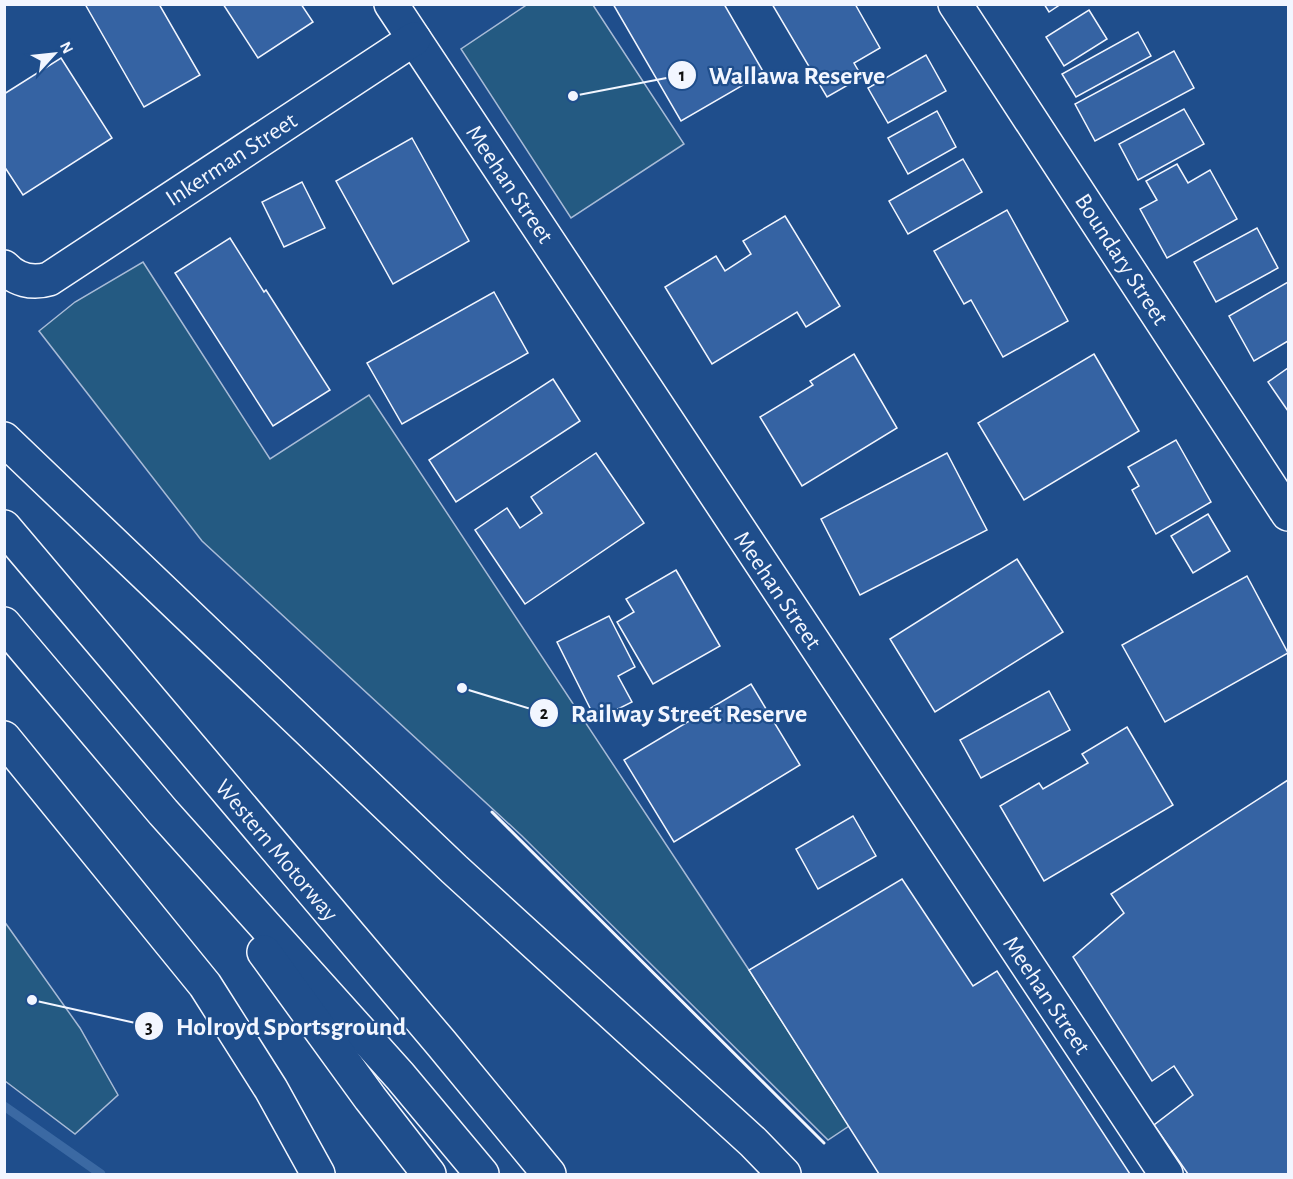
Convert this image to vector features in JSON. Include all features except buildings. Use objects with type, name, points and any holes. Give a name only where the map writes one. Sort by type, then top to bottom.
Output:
[{"type":"main road","name":"Meehan Street","points":[[391,4],[1166,1174]]},
{"type":"main road","name":"Boundary Street","points":[[955,4],[1288,514]]},
{"type":"main road","name":"Inkerman Street","points":[[4,267],[12,275],[22,279],[40,281],[48,279],[414,39]]},
{"type":"main road","points":[[4,439],[454,869],[753,1142],[784,1174]]},
{"type":"main road","name":"Western Motorway","points":[[4,527],[549,1174]]},
{"type":"main road","points":[[4,624],[163,812],[400,1076],[482,1174]]},
{"type":"main road","points":[[4,738],[205,985],[271,1089],[318,1174]]},
{"type":"main road","points":[[163,812],[370,1098],[429,1174]]},
{"type":"shaded area","points":[[528,4],[593,5],[684,144],[571,218],[461,49]]},
{"type":"shaded area","points":[[143,262],[270,459],[369,395],[749,970],[849,1126],[828,1140],[522,836],[202,541],[39,331],[75,302]]},
{"type":"shaded area","points":[[4,921],[80,1028],[118,1095],[75,1134],[5,1081]]},
{"type":"waterway","points":[[4,1106],[101,1174]]},
{"type":"wall","points":[[492,812],[824,1143]]},
{"type":"place","name":"Wallawa Reserve","points":[[573,96]]},
{"type":"place","name":"Railway Street Reserve","points":[[462,688]]},
{"type":"place","name":"Holroyd Sportsground","points":[[32,1000]]}]
